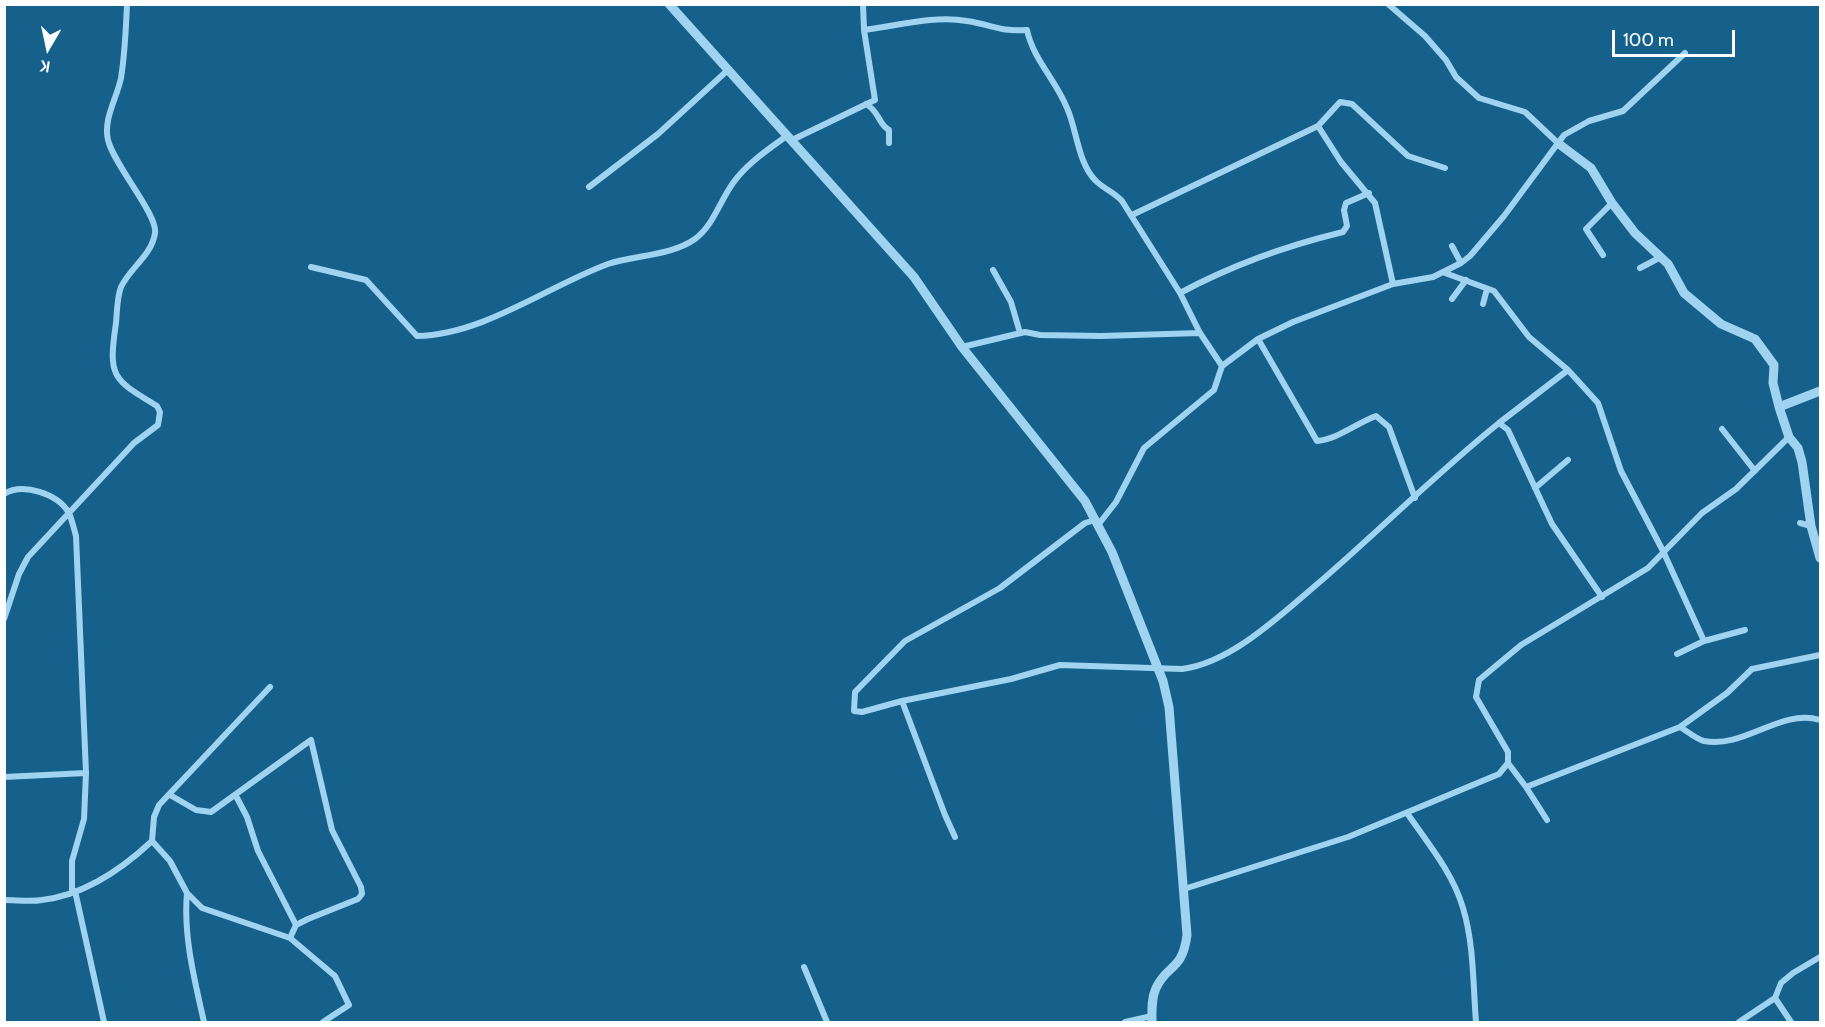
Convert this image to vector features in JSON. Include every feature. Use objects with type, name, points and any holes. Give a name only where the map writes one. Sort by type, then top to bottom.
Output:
[{"type":"street","points":[[4,619],[28,557],[134,443],[158,424],[160,418],[157,406],[123,386],[113,367],[111,354],[121,287],[149,250],[155,234],[151,216],[116,163],[108,138],[108,121],[120,81],[125,51],[127,4]]},
{"type":"street","points":[[669,4],[914,277],[962,347],[1085,501],[1112,552],[1157,667],[1169,707],[1187,935],[1185,953],[1177,966],[1163,977],[1155,990],[1152,1019],[1125,1023]]},
{"type":"street","points":[[311,267],[366,280],[417,336],[435,336],[523,306],[608,264],[693,241],[704,231],[734,182],[751,163],[790,137],[875,100],[864,30],[863,4]]},
{"type":"street","points":[[1388,4],[1425,36],[1446,60],[1456,77],[1479,98],[1525,112],[1559,144],[1591,168],[1612,203],[1635,233],[1668,264],[1684,293],[1721,324],[1755,339],[1774,365],[1773,383],[1789,437],[1798,448],[1802,462],[1811,526],[1821,558]]},
{"type":"street","points":[[864,30],[938,20],[967,20],[1005,32],[1027,30],[1030,43],[1068,108],[1086,164],[1096,181],[1112,190],[1132,215],[1180,293],[1200,333],[1222,366]]},
{"type":"street","points":[[1568,369],[1499,423],[1288,609],[1231,651],[1198,667],[1182,669],[1060,665],[1011,679],[902,700],[861,712],[854,711],[855,692],[905,641],[1000,588],[1084,523],[1096,522],[1116,502],[1144,448],[1214,390],[1222,366],[1258,339],[1293,322],[1393,284],[1445,273],[1461,263],[1470,256],[1504,216],[1564,135],[1589,121],[1623,111],[1685,53]]},
{"type":"street","points":[[589,188],[658,134],[729,69]]},
{"type":"street","points":[[1132,215],[1318,126],[1340,102],[1352,104],[1408,156],[1445,168]]},
{"type":"street","points":[[866,104],[879,113],[884,127],[889,130],[888,143]]},
{"type":"street","points":[[1318,126],[1341,162],[1375,203],[1393,284]]},
{"type":"street","points":[[1180,293],[1228,267],[1282,248],[1343,232],[1347,226],[1344,210],[1346,203],[1369,193]]},
{"type":"street","points":[[1603,255],[1586,229],[1612,203]]},
{"type":"street","points":[[1452,246],[1461,263]]},
{"type":"street","points":[[1640,268],[1661,257]]},
{"type":"street","points":[[993,270],[1011,302],[1020,333]]},
{"type":"street","points":[[1445,273],[1494,291],[1529,337],[1568,369],[1598,403],[1621,471],[1663,551],[1704,641]]},
{"type":"street","points":[[1452,299],[1466,280]]},
{"type":"street","points":[[1484,304],[1487,289]]},
{"type":"street","points":[[962,347],[1020,333],[1101,336],[1200,333]]},
{"type":"street","points":[[1258,339],[1317,441],[1332,440],[1353,424],[1376,416],[1389,427],[1415,498]]},
{"type":"street","points":[[1779,407],[1821,391]]},
{"type":"street","points":[[1499,423],[1508,430],[1552,524],[1602,597]]},
{"type":"street","points":[[1722,429],[1755,471]]},
{"type":"street","points":[[1184,889],[1348,837],[1498,774],[1508,763],[1509,752],[1476,697],[1479,680],[1521,645],[1648,568],[1702,513],[1736,489],[1789,437]]},
{"type":"street","points":[[1535,489],[1568,459]]},
{"type":"street","points":[[4,494],[26,488],[60,503],[68,512],[76,537],[86,773],[84,819],[72,861],[73,891],[104,1023]]},
{"type":"street","points":[[1800,524],[1811,526]]},
{"type":"street","points":[[1677,654],[1704,641],[1745,630]]},
{"type":"street","points":[[1526,787],[1680,727],[1727,693],[1752,669],[1821,655]]},
{"type":"street","points":[[4,900],[42,900],[99,882],[124,867],[152,841],[156,810],[270,687]]},
{"type":"street","points":[[902,700],[956,837]]},
{"type":"street","points":[[1680,727],[1703,741],[1727,741],[1790,719],[1811,717],[1821,720]]},
{"type":"street","points":[[170,795],[196,810],[211,812],[310,740],[332,831],[362,894],[358,899],[297,925],[290,938]]},
{"type":"street","points":[[1508,763],[1547,820]]},
{"type":"street","points":[[4,777],[86,773]]},
{"type":"street","points":[[236,796],[247,817],[258,851],[297,925]]},
{"type":"street","points":[[1407,813],[1448,875],[1463,906],[1468,931],[1476,1023]]},
{"type":"street","points":[[152,841],[170,861],[187,893],[202,908],[290,938],[335,976],[349,1005],[323,1023]]},
{"type":"street","points":[[187,893],[186,908],[193,969],[204,1023]]},
{"type":"street","points":[[1739,1023],[1775,998],[1781,982],[1821,957]]},
{"type":"street","points":[[804,967],[827,1023]]},
{"type":"street","points":[[1775,998],[1791,1023]]}]
